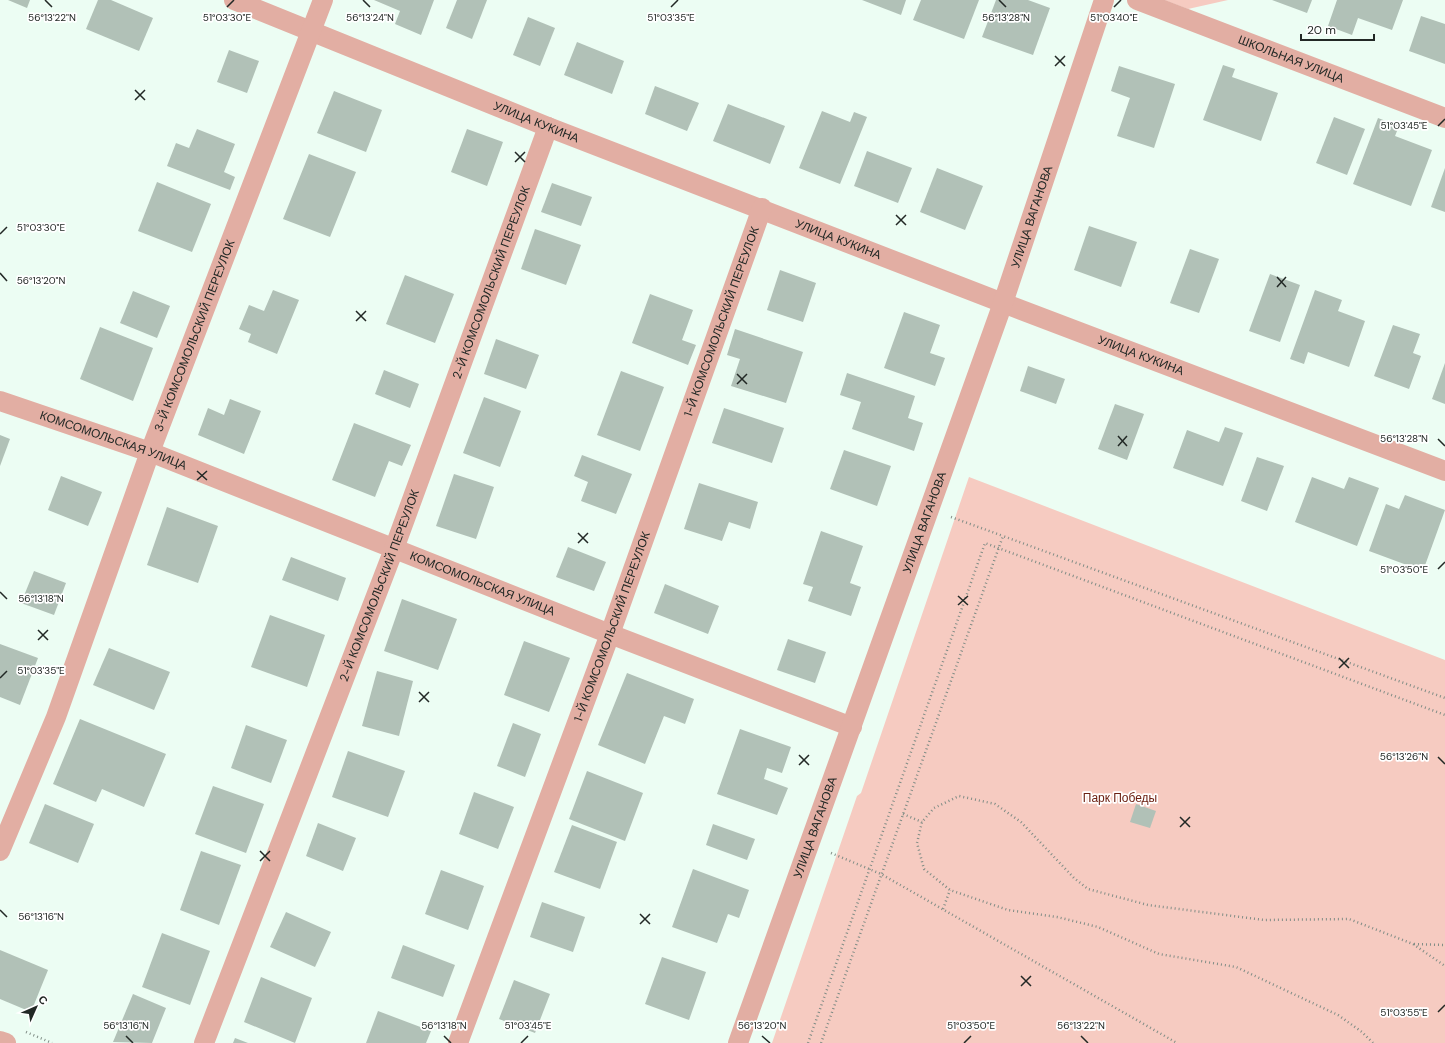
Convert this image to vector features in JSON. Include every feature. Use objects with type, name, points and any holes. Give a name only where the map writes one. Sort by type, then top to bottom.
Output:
[{"type":"street","name":"УЛИЦА КУКИНА","points":[[234,0],[548,127],[762,208],[1003,303],[1445,471]]},
{"type":"street","name":"3-Й КОМСОМОЛЬСКИЙ ПЕРЕУЛОК","points":[[0,851],[56,717],[150,452],[323,0]]},
{"type":"street","name":"УЛИЦА ВАГАНОВА","points":[[738,1043],[1003,303],[1104,0]]},
{"type":"street","name":"ШКОЛЬНАЯ УЛИЦА","points":[[1137,0],[1445,118]]},
{"type":"street","name":"2-Й КОМСОМОЛЬСКИЙ ПЕРЕУЛОК","points":[[204,1043],[394,549],[548,127]]},
{"type":"street","name":"1-Й КОМСОМОЛЬСКИЙ ПЕРЕУЛОК","points":[[458,1043],[610,634],[762,208]]},
{"type":"street","name":"КОМСОМОЛЬСКАЯ УЛИЦА","points":[[0,401],[150,452],[610,634],[852,727]]},
{"type":"street","points":[[0,1041],[6,1043]]},
{"type":"path","points":[[930,508],[1445,698]]},
{"type":"path","points":[[821,1043],[1003,536]]},
{"type":"path","points":[[808,1043],[985,543],[1445,715]]},
{"type":"path","points":[[1373,1043],[1362,1032],[1338,1015],[1236,967],[1159,954],[1098,927],[1057,917],[1008,910],[950,890],[924,869],[917,842],[922,822],[934,808],[959,796],[995,804],[1021,822],[1074,878],[1088,889],[1148,905],[1264,920],[1349,919],[1413,944],[1445,966]]},
{"type":"path","points":[[902,814],[922,822]]},
{"type":"path","points":[[810,844],[881,874],[1177,1043]]},
{"type":"path","points":[[944,910],[950,890]]},
{"type":"path","points":[[1413,944],[1445,945]]},
{"type":"green space","points":[[1164,0],[1228,0],[1188,9]]},
{"type":"green space","name":"Парк Победы","points":[[969,477],[1445,660],[1445,1043],[772,1043],[857,796],[861,793]]},
{"type":"building","points":[[8,0],[30,0],[27,8]]},
{"type":"building","points":[[98,0],[111,0],[153,18],[139,51],[86,29]]},
{"type":"building","points":[[374,0],[434,0],[421,35],[395,24],[400,11]]},
{"type":"building","points":[[457,0],[487,0],[472,39],[446,28]]},
{"type":"building","points":[[862,0],[906,0],[901,15]]},
{"type":"building","points":[[921,0],[979,0],[964,39],[913,20]]},
{"type":"building","points":[[996,0],[1028,0],[1050,8],[1033,55],[982,37]]},
{"type":"building","points":[[1272,0],[1312,0],[1307,13]]},
{"type":"building","points":[[1337,0],[1403,0],[1392,30],[1358,18],[1352,35],[1328,26]]},
{"type":"building","points":[[1421,16],[1445,24],[1445,64],[1409,51]]},
{"type":"building","points":[[528,17],[555,28],[540,66],[513,55]]},
{"type":"building","points":[[577,42],[624,61],[612,94],[564,75]]},
{"type":"building","points":[[229,50],[259,61],[247,93],[217,82]]},
{"type":"building","points":[[1223,65],[1235,69],[1232,77],[1278,93],[1261,141],[1203,120]]},
{"type":"building","points":[[1119,66],[1175,84],[1154,148],[1117,136],[1130,98],[1111,91]]},
{"type":"building","points":[[655,86],[699,103],[687,131],[645,114]]},
{"type":"building","points":[[334,91],[382,110],[366,152],[317,133]]},
{"type":"building","points":[[728,104],[785,126],[770,164],[713,141]]},
{"type":"building","points":[[822,111],[850,122],[854,112],[867,117],[840,184],[799,168]]},
{"type":"building","points":[[1334,117],[1365,129],[1347,175],[1316,163]]},
{"type":"building","points":[[1378,118],[1399,126],[1395,136],[1432,150],[1411,206],[1353,184]]},
{"type":"building","points":[[197,129],[235,144],[224,172],[235,177],[230,190],[167,166],[176,143],[189,148]]},
{"type":"building","points":[[467,129],[503,142],[487,186],[451,172]]},
{"type":"building","points":[[867,151],[912,168],[898,203],[854,186]]},
{"type":"building","points":[[309,154],[356,172],[330,237],[283,219]]},
{"type":"building","points":[[937,168],[983,186],[965,230],[920,212]]},
{"type":"building","points":[[1445,168],[1445,212],[1431,207]]},
{"type":"building","points":[[157,182],[211,204],[192,252],[138,231]]},
{"type":"building","points":[[552,183],[592,197],[581,226],[541,212]]},
{"type":"building","points":[[1089,226],[1137,242],[1121,287],[1074,270]]},
{"type":"building","points":[[535,229],[581,245],[566,285],[521,269]]},
{"type":"building","points":[[1190,249],[1219,259],[1199,313],[1170,303]]},
{"type":"building","points":[[780,270],[816,283],[803,322],[767,310]]},
{"type":"building","points":[[1270,274],[1300,285],[1280,342],[1249,331]]},
{"type":"building","points":[[405,275],[454,294],[435,343],[386,324]]},
{"type":"building","points":[[273,290],[299,300],[277,354],[248,342],[251,334],[239,329],[249,305],[264,311]]},
{"type":"building","points":[[1315,290],[1342,300],[1338,311],[1365,321],[1349,367],[1308,352],[1304,364],[1290,359]]},
{"type":"building","points":[[133,291],[170,306],[157,338],[120,323]]},
{"type":"building","points":[[650,294],[693,310],[682,340],[696,345],[688,365],[632,343]]},
{"type":"building","points":[[904,312],[940,325],[930,353],[945,358],[935,386],[884,368]]},
{"type":"building","points":[[1393,325],[1420,334],[1413,353],[1421,356],[1409,389],[1374,376]]},
{"type":"building","points":[[100,327],[153,348],[133,401],[80,379]]},
{"type":"building","points":[[735,329],[803,352],[786,403],[731,386],[740,359],[727,355]]},
{"type":"building","points":[[496,339],[539,355],[526,389],[484,374]]},
{"type":"building","points":[[1445,363],[1445,404],[1432,399]]},
{"type":"building","points":[[1028,366],[1065,379],[1056,404],[1020,391]]},
{"type":"building","points":[[384,370],[419,384],[410,408],[375,394]]},
{"type":"building","points":[[621,371],[664,387],[640,451],[597,435]]},
{"type":"building","points":[[847,373],[915,396],[908,418],[923,423],[914,451],[852,429],[861,402],[840,395]]},
{"type":"building","points":[[484,397],[521,411],[500,467],[463,453]]},
{"type":"building","points":[[230,399],[261,411],[244,454],[198,435],[208,408],[224,415]]},
{"type":"building","points":[[1115,404],[1144,414],[1127,460],[1098,449]]},
{"type":"building","points":[[724,408],[784,428],[772,463],[712,443]]},
{"type":"building","points":[[354,423],[411,445],[402,466],[389,461],[375,497],[332,480]]},
{"type":"building","points":[[1225,427],[1243,433],[1223,486],[1173,468],[1187,430],[1219,442]]},
{"type":"building","points":[[0,435],[10,439],[0,466]]},
{"type":"building","points":[[844,450],[891,466],[877,506],[830,489]]},
{"type":"building","points":[[582,455],[632,474],[616,514],[581,501],[588,482],[574,476]]},
{"type":"building","points":[[1257,457],[1284,466],[1267,511],[1241,501]]},
{"type":"building","points":[[454,474],[494,487],[476,539],[436,526]]},
{"type":"building","points":[[61,476],[102,492],[88,526],[48,510]]},
{"type":"building","points":[[1312,477],[1344,489],[1349,477],[1379,488],[1357,546],[1295,522]]},
{"type":"building","points":[[699,483],[758,502],[750,529],[729,522],[722,541],[684,529]]},
{"type":"building","points":[[1405,495],[1445,510],[1423,571],[1369,551],[1386,504],[1399,509]]},
{"type":"building","points":[[167,507],[218,526],[198,583],[147,565]]},
{"type":"building","points":[[821,531],[863,546],[850,583],[861,587],[851,616],[808,601],[813,587],[803,584]]},
{"type":"building","points":[[568,547],[606,562],[594,591],[556,577]]},
{"type":"building","points":[[291,557],[346,578],[338,601],[282,580]]},
{"type":"building","points":[[34,571],[66,583],[54,615],[21,603]]},
{"type":"building","points":[[665,584],[719,606],[708,634],[654,613]]},
{"type":"building","points":[[402,599],[457,619],[438,670],[384,651]]},
{"type":"building","points":[[270,615],[325,635],[307,687],[251,667]]},
{"type":"building","points":[[788,639],[826,652],[815,683],[777,670]]},
{"type":"building","points":[[524,641],[570,658],[549,712],[504,695]]},
{"type":"building","points":[[0,644],[38,658],[20,705],[0,697]]},
{"type":"building","points":[[109,648],[170,672],[154,710],[93,685]]},
{"type":"building","points":[[377,671],[413,681],[399,736],[362,726]]},
{"type":"building","points":[[627,673],[694,699],[685,724],[664,716],[645,764],[598,745]]},
{"type":"building","points":[[80,719],[166,754],[144,807],[102,789],[96,802],[53,784]]},
{"type":"building","points":[[513,723],[541,734],[525,777],[497,766]]},
{"type":"building","points":[[246,725],[287,740],[271,783],[231,768]]},
{"type":"building","points":[[740,729],[791,747],[782,773],[767,768],[764,779],[788,788],[777,815],[717,794]]},
{"type":"building","points":[[348,751],[405,771],[388,817],[332,797]]},
{"type":"building","points":[[587,771],[643,793],[625,841],[569,819]]},
{"type":"building","points":[[213,786],[264,804],[246,853],[195,834]]},
{"type":"building","points":[[474,792],[514,807],[498,849],[459,834]]},
{"type":"building","points":[[45,804],[94,824],[78,863],[29,843]]},
{"type":"building","points":[[1136,804],[1156,811],[1150,828],[1130,822]]},
{"type":"building","points":[[318,823],[356,838],[343,871],[306,856]]},
{"type":"building","points":[[713,824],[755,839],[747,860],[706,845]]},
{"type":"building","points":[[572,825],[617,842],[600,889],[554,872]]},
{"type":"building","points":[[201,851],[241,865],[219,925],[180,910]]},
{"type":"building","points":[[693,869],[749,890],[739,918],[728,914],[717,943],[672,927]]},
{"type":"building","points":[[441,870],[484,886],[468,930],[425,914]]},
{"type":"building","points":[[542,902],[585,917],[573,952],[530,937]]},
{"type":"building","points":[[286,912],[331,932],[315,967],[270,947]]},
{"type":"building","points":[[162,933],[210,951],[190,1005],[142,987]]},
{"type":"building","points":[[403,945],[455,965],[443,997],[391,978]]},
{"type":"building","points":[[0,950],[48,970],[31,1012],[0,999]]},
{"type":"building","points":[[662,957],[706,972],[689,1020],[645,1004]]},
{"type":"building","points":[[261,977],[312,998],[295,1043],[244,1022]]},
{"type":"building","points":[[514,980],[550,994],[535,1033],[499,1019]]},
{"type":"building","points":[[133,994],[166,1008],[152,1043],[113,1042]]},
{"type":"building","points":[[378,1011],[431,1031],[426,1043],[366,1043]]},
{"type":"building","points":[[235,1038],[248,1043],[233,1043]]}]
